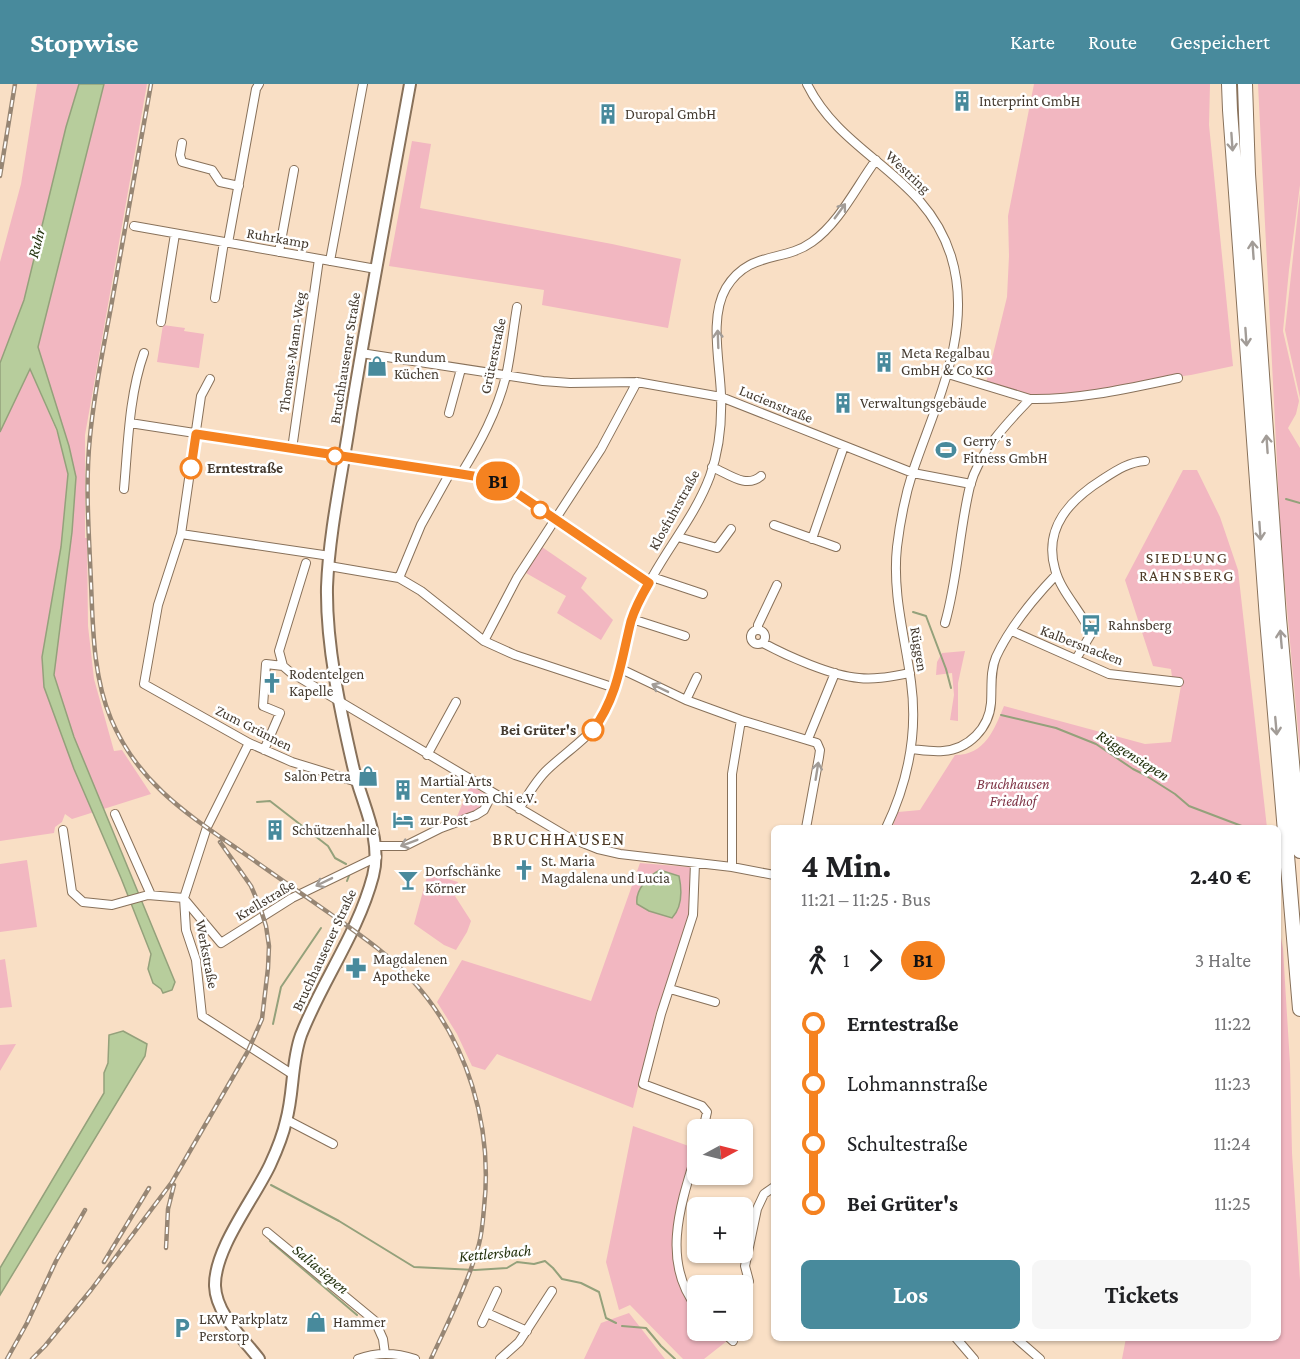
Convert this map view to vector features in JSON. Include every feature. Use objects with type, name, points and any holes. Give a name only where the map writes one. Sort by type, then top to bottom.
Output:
[{"type":"highway","points":[[1229,84],[1237,217],[1287,782],[1300,851]]},
{"type":"highway","points":[[1245,84],[1249,186],[1279,618],[1290,899],[1300,1009]]},
{"type":"street","points":[[215,298],[239,186],[256,89],[259,84]]},
{"type":"street","points":[[330,261],[363,84]]},
{"type":"street","name":"Bruchhausener Straße","points":[[259,1359],[221,1309],[215,1288],[216,1270],[221,1254],[271,1163],[287,1120],[292,1074],[303,1032],[366,901],[377,851],[357,782],[340,702],[327,612],[329,561],[361,353],[410,84]]},
{"type":"street","name":"Westring","points":[[807,84],[820,106],[845,135],[919,199],[935,221],[951,256],[957,284],[958,312],[955,339],[948,374],[913,473]]},
{"type":"street","points":[[182,143],[180,155],[182,162],[210,169],[220,182],[239,186]]},
{"type":"street","name":"Klosfuhrstraße","points":[[519,809],[536,782],[593,730],[609,705],[621,669],[632,619],[650,580],[700,497],[712,467],[720,423],[721,397],[717,320],[720,302],[727,288],[738,274],[754,262],[800,249],[818,238],[841,212],[876,160]]},
{"type":"street","points":[[279,252],[294,170]]},
{"type":"street","name":"Ruhrkamp","points":[[134,226],[376,269]]},
{"type":"street","points":[[161,322],[175,234]]},
{"type":"street","name":"Thomas-Mann-Weg","points":[[292,449],[319,259]]},
{"type":"street","name":"Grüterstraße","points":[[461,474],[490,422],[506,376],[517,307]]},
{"type":"street","points":[[124,489],[130,423],[139,366],[144,353]]},
{"type":"street","name":"Lucienstraße","points":[[361,353],[506,376],[570,383],[637,382],[721,397],[913,473],[971,484]]},
{"type":"street","points":[[449,413],[461,369]]},
{"type":"street","points":[[948,374],[1030,399],[1106,392],[1178,378]]},
{"type":"street","points":[[210,379],[201,396],[181,534],[329,561],[399,578],[421,591],[484,641],[515,655],[615,688]]},
{"type":"street","points":[[484,641],[512,587],[601,449],[637,382]]},
{"type":"street","points":[[945,622],[952,600],[971,484],[984,454],[1010,420],[1030,399]]},
{"type":"street","points":[[130,423],[492,479],[502,483],[650,580],[703,594]]},
{"type":"street","points":[[812,539],[844,446]]},
{"type":"street","points":[[1076,659],[1091,634],[1056,575],[1053,554],[1055,533],[1070,504],[1089,488],[1127,464],[1145,461]]},
{"type":"street","name":"Klosfuhrstraße","points":[[712,467],[747,483],[755,482],[761,476]]},
{"type":"street","points":[[399,578],[421,525],[450,473]]},
{"type":"street","name":"Rüggen","points":[[887,825],[900,796],[911,749],[913,707],[910,673],[899,610],[896,568],[900,527],[913,473]]},
{"type":"street","points":[[774,525],[836,547]]},
{"type":"street","points":[[678,537],[717,548],[731,529]]},
{"type":"street","name":"Zum Grünnen","points":[[181,534],[158,605],[144,684],[264,750],[310,768],[357,782]]},
{"type":"street","points":[[283,666],[279,651],[306,563]]},
{"type":"street","name":"Kalbersnacken","points":[[911,749],[937,752],[951,750],[965,744],[980,732],[990,711],[994,664],[1012,631],[1035,597],[1056,575]]},
{"type":"street","points":[[777,585],[760,618],[758,630],[751,634],[751,639],[756,644],[763,643],[789,656],[851,677],[869,678],[910,673]]},
{"type":"street","points":[[632,619],[685,636]]},
{"type":"street","name":"Kalbersnacken","points":[[1012,631],[1113,675],[1179,682]]},
{"type":"street","points":[[264,750],[280,713],[263,706],[266,664],[283,666],[427,755],[568,837],[598,849],[620,854],[732,867],[771,874]]},
{"type":"street","points":[[621,669],[686,700],[741,720],[817,743],[820,750],[807,825]]},
{"type":"street","points":[[807,739],[835,673]]},
{"type":"street","points":[[686,700],[697,677]]},
{"type":"street","points":[[427,755],[456,702]]},
{"type":"street","points":[[732,867],[732,774],[741,720]]},
{"type":"street","points":[[63,830],[72,892],[79,900],[86,903],[112,905],[150,895],[184,898],[207,827],[249,743]]},
{"type":"street","points":[[377,851],[405,846],[441,828],[476,815],[484,810],[492,794]]},
{"type":"street","points":[[115,814],[150,895]]},
{"type":"street","name":"Krellstraße","points":[[184,898],[222,943],[292,898],[377,851]]},
{"type":"street","points":[[694,863],[693,915],[658,1023],[643,1084],[702,1106],[707,1112],[705,1119]]},
{"type":"street","name":"Werkstraße","points":[[184,898],[186,930],[196,960],[202,1016],[292,1074]]},
{"type":"street","points":[[670,988],[715,1002]]},
{"type":"street","points":[[287,1120],[333,1144]]},
{"type":"street","points":[[687,1185],[676,1239],[681,1280],[687,1290]]},
{"type":"street","points":[[747,1275],[745,1266],[757,1209],[762,1197],[771,1190]]},
{"type":"street","points":[[267,1232],[375,1321],[384,1339],[385,1354]]},
{"type":"street","points":[[482,1323],[497,1291]]},
{"type":"street","points":[[500,1359],[519,1342],[552,1291]]},
{"type":"street","points":[[487,1313],[527,1331]]},
{"type":"street","points":[[959,1341],[974,1359]]},
{"type":"street","points":[[1019,1341],[1040,1359]]},
{"type":"street","points":[[358,1359],[385,1354],[415,1359]]},
{"type":"green space","points":[[37,84],[79,84],[66,127],[24,300],[0,363],[0,262],[21,184]]},
{"type":"green space","points":[[104,84],[147,84],[85,435],[88,626],[94,679],[114,751],[122,750],[151,794],[72,819],[65,814],[62,822],[55,827],[54,833],[0,841],[0,432],[30,369],[63,450],[69,446],[37,347]]},
{"type":"green space","points":[[1034,84],[1210,84],[1209,125],[1233,366],[1088,392],[1042,397],[986,383],[1007,297],[1008,216]]},
{"type":"green space","points":[[1258,84],[1300,84],[1300,185],[1283,331],[1299,401],[1296,414],[1288,428],[1300,448],[1300,752],[1281,543]]},
{"type":"green space","points":[[412,141],[431,144],[420,208],[681,259],[668,328],[542,305],[544,290],[389,266]]},
{"type":"green space","points":[[1300,193],[1300,398],[1285,330]]},
{"type":"green space","points":[[163,325],[204,334],[199,368],[157,362]]},
{"type":"green space","name":"Bruchhausen Friedhof","points":[[1183,470],[1197,470],[1220,517],[1238,570],[1267,825],[893,825],[898,812],[920,810],[955,755],[974,751],[981,746],[992,732],[1004,706],[1145,744],[1171,742],[1182,680],[1172,677],[1171,669],[1153,666],[1125,580]]},
{"type":"green space","points":[[542,547],[587,578],[581,588],[613,620],[601,640],[557,613],[566,596],[526,573]]},
{"type":"green space","points":[[965,651],[958,683],[958,721],[950,720],[954,695],[952,673],[936,675],[937,662],[942,653]]},
{"type":"green space","points":[[470,785],[488,796],[481,810],[456,819]]},
{"type":"green space","points":[[27,860],[37,927],[0,932],[0,864]]},
{"type":"green space","points":[[640,863],[690,867],[690,925],[656,1013],[633,1108],[497,1054],[485,1070],[472,1066],[457,1034],[437,1002],[462,960],[591,1001]]},
{"type":"green space","points":[[428,873],[458,882],[455,896],[471,921],[456,950],[444,945],[414,924]]},
{"type":"green space","points":[[1281,937],[1290,1064],[1292,1153],[1300,1280],[1300,1359],[1122,1359],[1125,1341],[1281,1341]]},
{"type":"green space","points":[[5,959],[12,1007],[0,1008],[0,960]]},
{"type":"green space","points":[[16,1044],[0,1071],[0,1045]]},
{"type":"green space","points":[[633,1126],[687,1145],[688,1185],[679,1225],[678,1251],[682,1275],[687,1285],[687,1341],[727,1341],[704,1359],[683,1359],[630,1305],[619,1310],[606,1262]]},
{"type":"green space","points":[[629,1313],[665,1359],[584,1359],[601,1323]]},
{"type":"shaded area","points":[[79,84],[104,84],[38,347],[69,446],[76,477],[72,532],[54,675],[74,737],[175,982],[172,990],[163,993],[153,983],[148,969],[151,954],[74,769],[44,687],[42,657],[61,547],[68,474],[57,430],[30,369],[0,432],[0,363],[24,300],[66,127]]},
{"type":"shaded area","points":[[660,870],[679,876],[680,898],[678,909],[672,918],[649,911],[637,904],[638,894],[643,884]]},
{"type":"shaded area","points":[[123,1031],[147,1044],[145,1056],[0,1295],[0,1268],[104,1093],[109,1035]]},
{"type":"waterway","points":[[1286,499],[1300,503]]},
{"type":"waterway","points":[[913,612],[926,616],[951,688]]},
{"type":"waterway","name":"Rüggensiepen","points":[[1001,715],[1056,728],[1096,744],[1175,794],[1189,806],[1239,825]]},
{"type":"waterway","name":"Kettlersbach","points":[[257,802],[270,801],[328,846],[335,858],[346,864]]},
{"type":"waterway","name":"Kettlersbach","points":[[347,881],[350,873]]},
{"type":"waterway","name":"Kettlersbach","points":[[273,1024],[281,987],[321,928]]},
{"type":"waterway","name":"Kettlersbach","points":[[271,1185],[339,1221],[414,1267],[475,1270],[507,1268],[517,1262],[534,1264],[545,1261],[562,1279],[581,1283],[599,1292],[606,1318],[616,1323]]},
{"type":"waterway","name":"Saliasiepen","points":[[270,1241],[357,1315]]},
{"type":"waterway","points":[[622,1326],[646,1328],[675,1359]]},
{"type":"railway","points":[[0,176],[15,84]]},
{"type":"railway","points":[[151,84],[99,372],[90,437],[88,528],[97,669],[105,703],[122,742],[150,779],[202,824],[353,930],[393,961],[431,1003],[462,1057],[480,1116],[484,1147],[486,1177],[483,1222],[479,1244],[469,1274],[431,1359]]},
{"type":"railway","points":[[32,1359],[91,1290],[172,1182],[248,1051],[262,1019],[269,946],[266,926],[251,886],[220,842]]},
{"type":"railway","points":[[166,1248],[168,1209],[174,1185]]},
{"type":"railway","points":[[104,1262],[149,1188]]},
{"type":"railway","points":[[7,1359],[56,1261],[85,1210]]},
{"type":"bus line","name":"B1","points":[[191,468],[196,434],[461,474],[502,483],[649,583],[632,619],[621,669],[609,705],[593,730]]},
{"type":"place","name":"Interprint GmbH","points":[[962,101]]},
{"type":"place","name":"Duropal GmbH","points":[[608,114]]},
{"type":"place","name":"Meta Regalbau GmbH & Co KG","points":[[884,362]]},
{"type":"place","name":"Rundum Küchen","points":[[377,366]]},
{"type":"place","name":"Verwaltungsgebäude","points":[[843,403]]},
{"type":"place","name":"Gerry´s Fitness GmbH","points":[[946,450]]},
{"type":"place","name":"Erntestraße","points":[[191,468]]},
{"type":"place","name":"Rahnsberg","points":[[1091,625]]},
{"type":"place","name":"Rodentelgen Kapelle","points":[[272,683]]},
{"type":"place","name":"Bei Grüter's","points":[[593,730]]},
{"type":"place","name":"Salon Petra","points":[[368,776]]},
{"type":"place","name":"Martial Arts Center Yom Chi e.V.","points":[[403,790]]},
{"type":"place","name":"zur Post","points":[[403,820]]},
{"type":"place","name":"Schützenhalle","points":[[275,830]]},
{"type":"place","name":"St. Maria Magdalena und Lucia","points":[[524,870]]},
{"type":"place","name":"Dorfschänke Körner","points":[[408,880]]},
{"type":"place","name":"Magdalenen Apotheke","points":[[356,968]]},
{"type":"place","name":"Hammer","points":[[316,1322]]},
{"type":"place","name":"LKW Parkplatz Perstorp","points":[[182,1328]]},
{"type":"district","name":"SIEDLUNG RAHNSBERG","points":[[1187,566]]},
{"type":"district","name":"BRUCHHAUSEN","points":[[559,839]]},
{"type":"water label","name":"Ruhr","points":[[36,243]]}]
